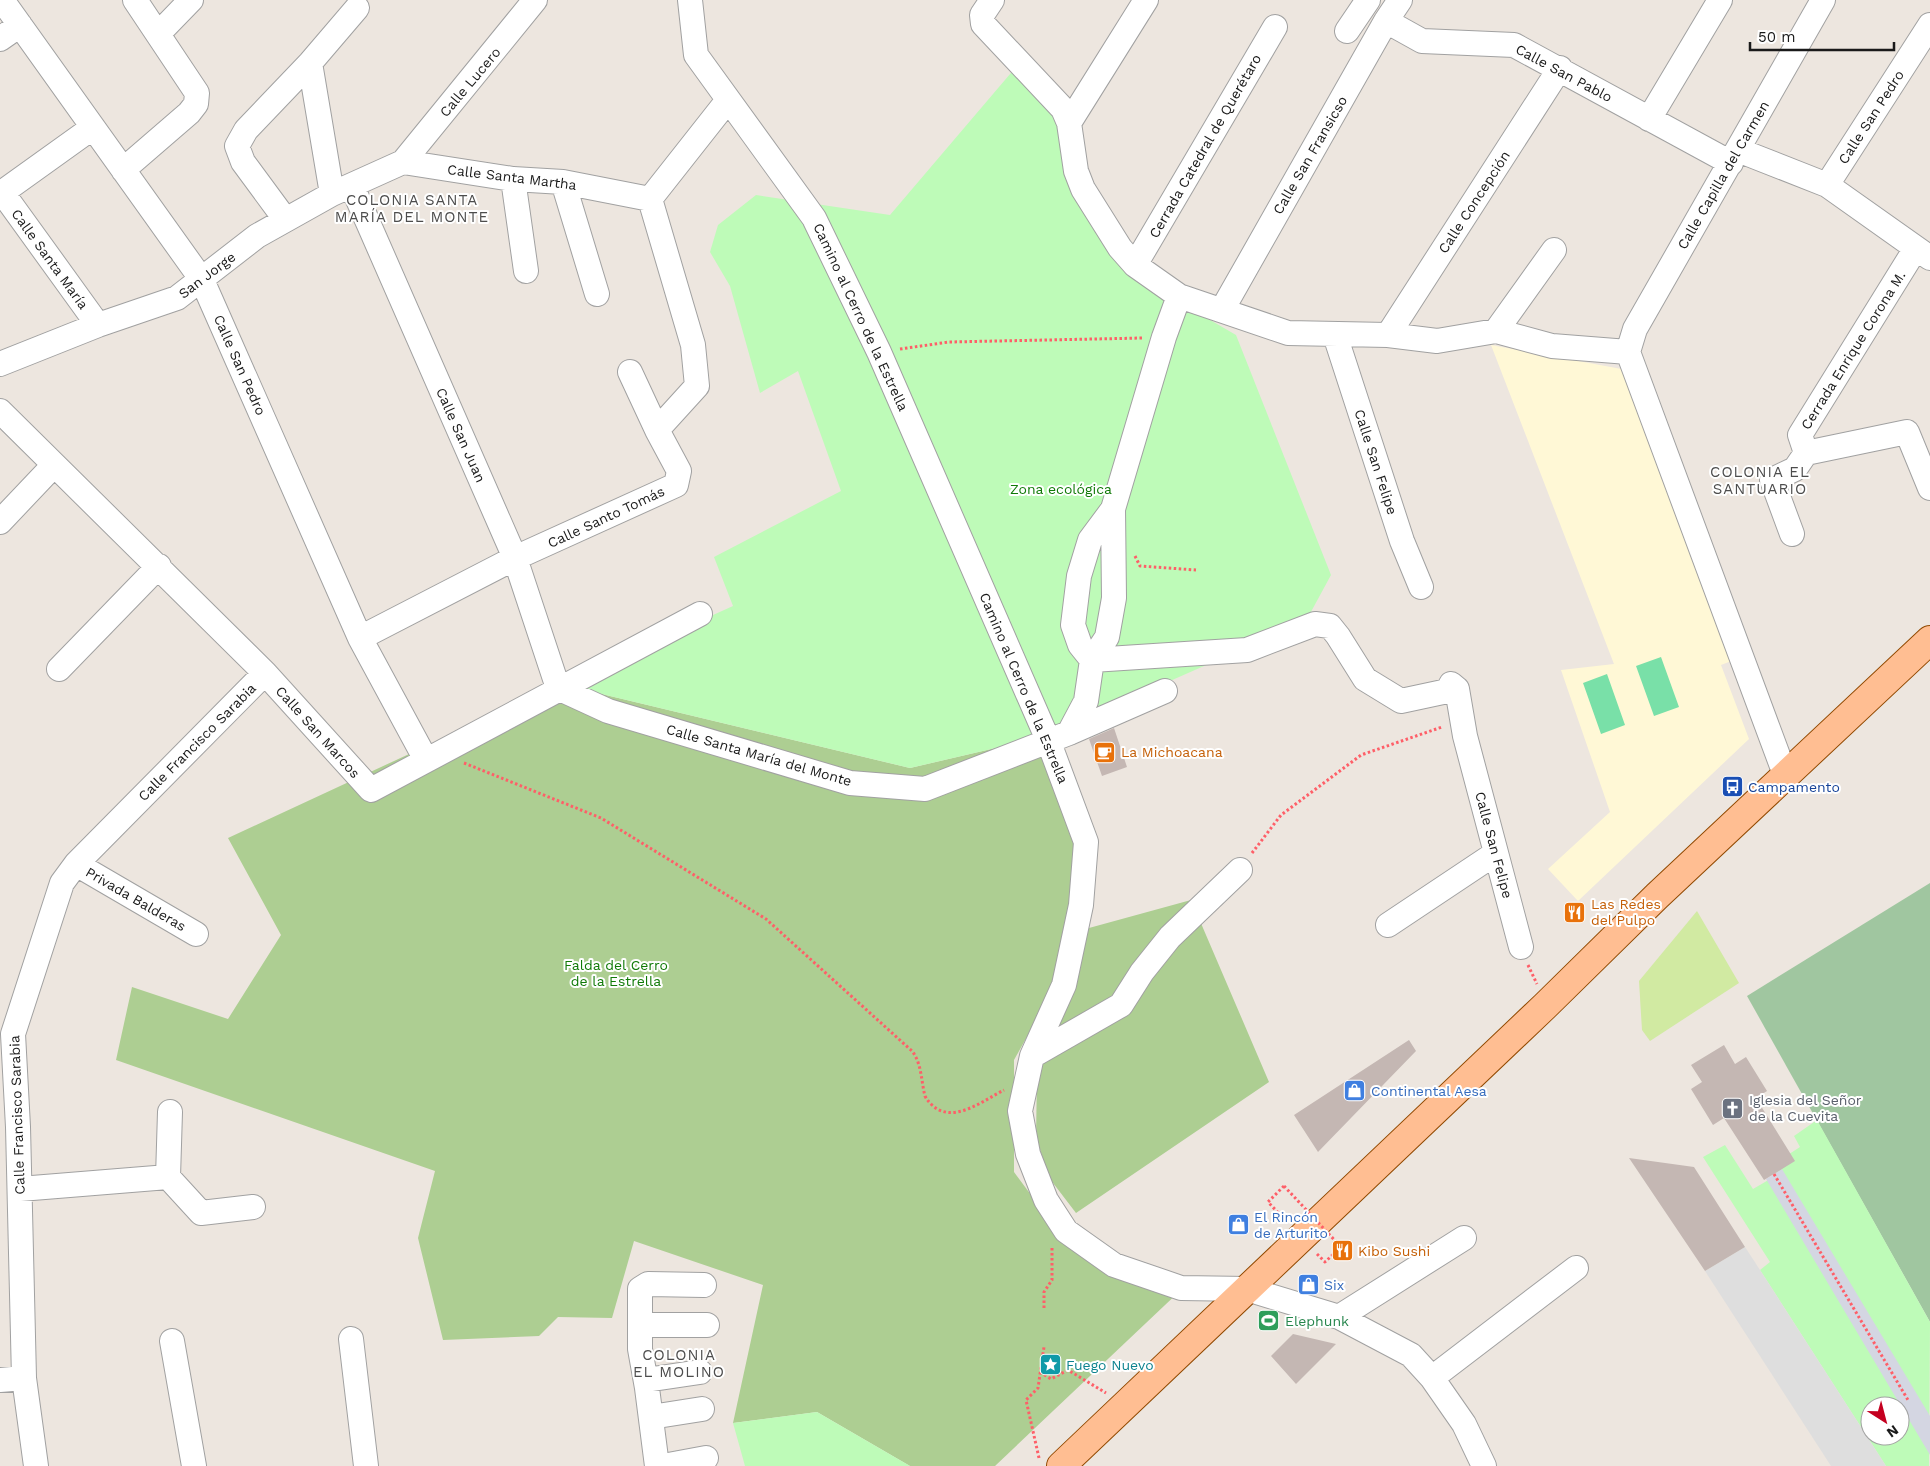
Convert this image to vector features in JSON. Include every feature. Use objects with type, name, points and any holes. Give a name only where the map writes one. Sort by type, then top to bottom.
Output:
[{"type":"main road","points":[[1061,1466],[1545,1006],[1656,896],[1786,777],[1930,640]]},
{"type":"street","name":"Calle San Pedro","points":[[2,0],[202,280],[360,638],[432,757]]},
{"type":"street","points":[[124,170],[189,113],[196,104],[197,93],[135,0]]},
{"type":"street","points":[[158,34],[191,0]]},
{"type":"street","name":"Calle Lucero","points":[[403,162],[535,0]]},
{"type":"street","name":"Camino al Cerro de la Estrella","points":[[690,0],[696,55],[814,218],[879,352],[1059,737],[1086,842],[1081,906],[1064,985],[1030,1067],[1020,1111],[1028,1154],[1046,1200],[1066,1231],[1114,1265],[1181,1288],[1247,1289],[1339,1317],[1411,1355],[1432,1378],[1464,1424],[1484,1466]]},
{"type":"street","points":[[992,0],[982,15],[982,24],[1063,108],[1069,123],[1076,171],[1083,189],[1120,248],[1135,265],[1178,296],[1288,333],[1388,335],[1437,340],[1496,331],[1552,346],[1628,352],[1786,777]]},
{"type":"street","points":[[1069,123],[1146,0]]},
{"type":"street","points":[[1347,31],[1368,0]]},
{"type":"street","name":"Calle San Fransicso","points":[[1222,310],[1386,21],[1400,0]]},
{"type":"street","points":[[1649,119],[1720,0]]},
{"type":"street","name":"Calle Capilla del Carmen","points":[[1628,352],[1635,329],[1823,0]]},
{"type":"street","points":[[285,219],[243,162],[237,146],[246,130],[310,63],[357,8]]},
{"type":"street","name":"Calle San Pablo","points":[[1386,21],[1422,41],[1514,45],[1560,68],[1649,119],[1734,156],[1827,185],[1923,253]]},
{"type":"street","name":"Calle San Pedro","points":[[1827,185],[1930,25]]},
{"type":"street","points":[[0,39],[20,26]]},
{"type":"street","name":"Cerrada Catedral de Querétaro","points":[[1135,265],[1275,27]]},
{"type":"street","name":"Calle San Juan","points":[[310,63],[342,190],[515,558],[558,688]]},
{"type":"street","name":"Calle Concepción","points":[[1388,335],[1560,68]]},
{"type":"street","points":[[630,372],[657,430],[697,386],[693,345],[650,199],[728,100]]},
{"type":"street","points":[[1,193],[92,128]]},
{"type":"street","name":"Calle Santa Martha","points":[[403,162],[513,179],[563,182],[650,199]]},
{"type":"street","name":"San Jorge","points":[[0,364],[177,298],[257,236],[285,219],[403,162]]},
{"type":"street","points":[[513,179],[526,271]]},
{"type":"street","points":[[563,182],[597,294]]},
{"type":"street","name":"Calle Santa María","points":[[1,193],[98,326]]},
{"type":"street","points":[[1496,331],[1554,250]]},
{"type":"street","name":"Cerrada Enrique Corona M.","points":[[1923,253],[1800,435],[1806,453],[1907,432],[1930,488]]},
{"type":"street","points":[[1059,737],[1086,701],[1092,660],[1107,637],[1114,598],[1113,509],[1178,296]]},
{"type":"street","name":"Calle San Felipe","points":[[1335,335],[1402,541],[1421,588]]},
{"type":"street","name":"Calle San Marcos","points":[[0,411],[159,566],[265,673],[371,790],[558,688],[700,614]]},
{"type":"street","name":"Calle Santo Tomás","points":[[360,638],[515,558],[676,485],[679,471],[657,430]]},
{"type":"street","points":[[1792,534],[1772,480],[1795,469],[1806,453]]},
{"type":"street","points":[[0,522],[54,465]]},
{"type":"street","points":[[1092,660],[1080,645],[1073,626],[1078,576],[1090,540],[1113,509]]},
{"type":"street","points":[[59,669],[159,566]]},
{"type":"street","name":"Calle San Felipe","points":[[1092,660],[1247,650],[1315,624],[1330,626],[1366,679],[1401,701],[1454,686],[1521,947]]},
{"type":"street","name":"Calle Francisco Sarabia","points":[[36,1466],[24,1378],[20,1189],[6,1031],[62,883],[76,864],[265,673]]},
{"type":"street","name":"Calle Santa María del Monte","points":[[558,688],[608,711],[850,783],[925,789],[1059,737],[1165,691]]},
{"type":"street","points":[[1388,925],[1496,854]]},
{"type":"street","name":"Privada Balderas","points":[[76,864],[196,934]]},
{"type":"street","points":[[1030,1067],[1121,1005],[1142,972],[1170,937],[1240,870]]},
{"type":"street","points":[[170,1112],[168,1177],[201,1214],[253,1207]]},
{"type":"street","points":[[20,1189],[168,1177]]},
{"type":"street","points":[[1339,1317],[1464,1238]]},
{"type":"street","points":[[1432,1378],[1576,1268]]},
{"type":"street","points":[[657,1466],[640,1349],[640,1289],[648,1284],[704,1285]]},
{"type":"street","points":[[640,1325],[707,1325]]},
{"type":"street","points":[[351,1339],[366,1466]]},
{"type":"street","points":[[172,1341],[194,1466]]},
{"type":"street","points":[[646,1380],[700,1372]]},
{"type":"street","points":[[0,1380],[24,1378]]},
{"type":"street","points":[[651,1417],[702,1409]]},
{"type":"street","points":[[663,1466],[706,1458]]},
{"type":"path","points":[[879,352],[948,342],[1060,338],[1164,338]]},
{"type":"path","points":[[1132,550],[1140,566],[1196,570]]},
{"type":"path","points":[[1240,870],[1281,814],[1361,755],[1462,721]]},
{"type":"path","points":[[432,757],[601,818],[766,919],[912,1051],[917,1057],[926,1099],[936,1108],[947,1113],[961,1112],[1030,1067]]},
{"type":"path","points":[[1521,947],[1545,1006]]},
{"type":"path","points":[[1774,1174],[1906,1396]]},
{"type":"path","points":[[1268,1202],[1284,1186],[1341,1247],[1325,1262]]},
{"type":"path","points":[[1044,1308],[1044,1292],[1052,1280],[1050,1248],[1066,1231]]},
{"type":"path","points":[[1041,1466],[1026,1400],[1038,1388],[1044,1347]]},
{"type":"path","points":[[1040,1372],[1051,1379],[1068,1370],[1125,1405]]},
{"type":"shaded area","points":[[1491,345],[1627,370],[1734,660],[1721,665],[1749,739],[1578,901],[1548,869],[1610,812],[1561,670],[1614,664]]},
{"type":"shaded area","points":[[1782,1169],[1930,1416],[1930,1455],[1910,1421],[1910,1396],[1895,1396],[1766,1179]]},
{"type":"shaded area","points":[[1745,1247],[1860,1426],[1860,1446],[1873,1446],[1886,1466],[1831,1466],[1705,1271]]},
{"type":"green space","name":"Zona ecológica","points":[[1016,67],[1056,110],[1124,270],[1236,335],[1331,575],[1306,621],[1043,737],[910,768],[560,684],[733,606],[714,557],[841,491],[798,371],[760,393],[730,286],[710,252],[718,225],[756,195],[890,215]]},
{"type":"green space","points":[[1661,657],[1679,707],[1654,716],[1636,666]]},
{"type":"green space","points":[[1607,674],[1625,725],[1601,734],[1583,683]]},
{"type":"green space","name":"Falda del Cerro de la Estrella","points":[[560,684],[910,768],[1043,737],[1082,832],[1060,977],[1014,1060],[1014,1172],[1063,1238],[1183,1288],[995,1466],[910,1466],[817,1412],[733,1423],[763,1285],[634,1241],[612,1318],[558,1317],[539,1336],[443,1340],[418,1238],[435,1171],[116,1060],[132,987],[228,1019],[281,935],[228,838]]},
{"type":"green space","points":[[1930,883],[1930,1322],[1747,996]]},
{"type":"green space","points":[[1191,900],[1269,1082],[1076,1213],[1050,1179],[1036,1138],[1037,1075],[1061,1013],[1089,928]]},
{"type":"green space","points":[[1697,911],[1739,983],[1650,1041],[1642,1030],[1639,981]]},
{"type":"green space","points":[[1817,1120],[1930,1322],[1929,1466],[1886,1466],[1873,1446],[1910,1446],[1910,1396],[1860,1396],[1860,1426],[1760,1270],[1770,1262],[1703,1157],[1725,1145],[1753,1189],[1777,1175],[1772,1165],[1800,1147],[1794,1136]]},
{"type":"green space","points":[[817,1412],[910,1466],[745,1466],[733,1423]]},
{"type":"building","name":"La Michoacana","points":[[1114,728],[1127,767],[1102,776],[1089,739]]},
{"type":"building","points":[[1409,1040],[1416,1051],[1318,1152],[1294,1115]]},
{"type":"building","name":"Iglesia del Señor de la Cuevita","points":[[1724,1045],[1735,1064],[1746,1057],[1767,1091],[1756,1098],[1795,1161],[1764,1180],[1724,1118],[1713,1125],[1691,1089],[1702,1082],[1691,1065]]},
{"type":"building","points":[[1629,1158],[1694,1167],[1745,1247],[1705,1271]]},
{"type":"building","points":[[1293,1334],[1336,1344],[1296,1384],[1271,1356]]},
{"type":"place","name":"La Michoacana","points":[[1105,752]]},
{"type":"place","name":"Campamento","points":[[1732,787]]},
{"type":"place","name":"Las Redes del Pulpo","points":[[1575,912]]},
{"type":"place","name":"Continental Aesa","points":[[1355,1091]]},
{"type":"place","name":"Iglesia del Señor de la Cuevita","points":[[1733,1108]]},
{"type":"place","name":"El Rincón de Arturito","points":[[1238,1225]]},
{"type":"place","name":"Kibo Sushi","points":[[1342,1251]]},
{"type":"place","name":"Six","points":[[1308,1285]]},
{"type":"place","name":"Elephunk","points":[[1269,1321]]},
{"type":"place","name":"Fuego Nuevo","points":[[1050,1365]]},
{"type":"district","name":"COLONIA SANTA MARÍA DEL MONTE","points":[[412,208]]},
{"type":"district","name":"COLONIA EL SANTUARIO","points":[[1760,480]]},
{"type":"district","name":"COLONIA EL MOLINO","points":[[679,1364]]}]
